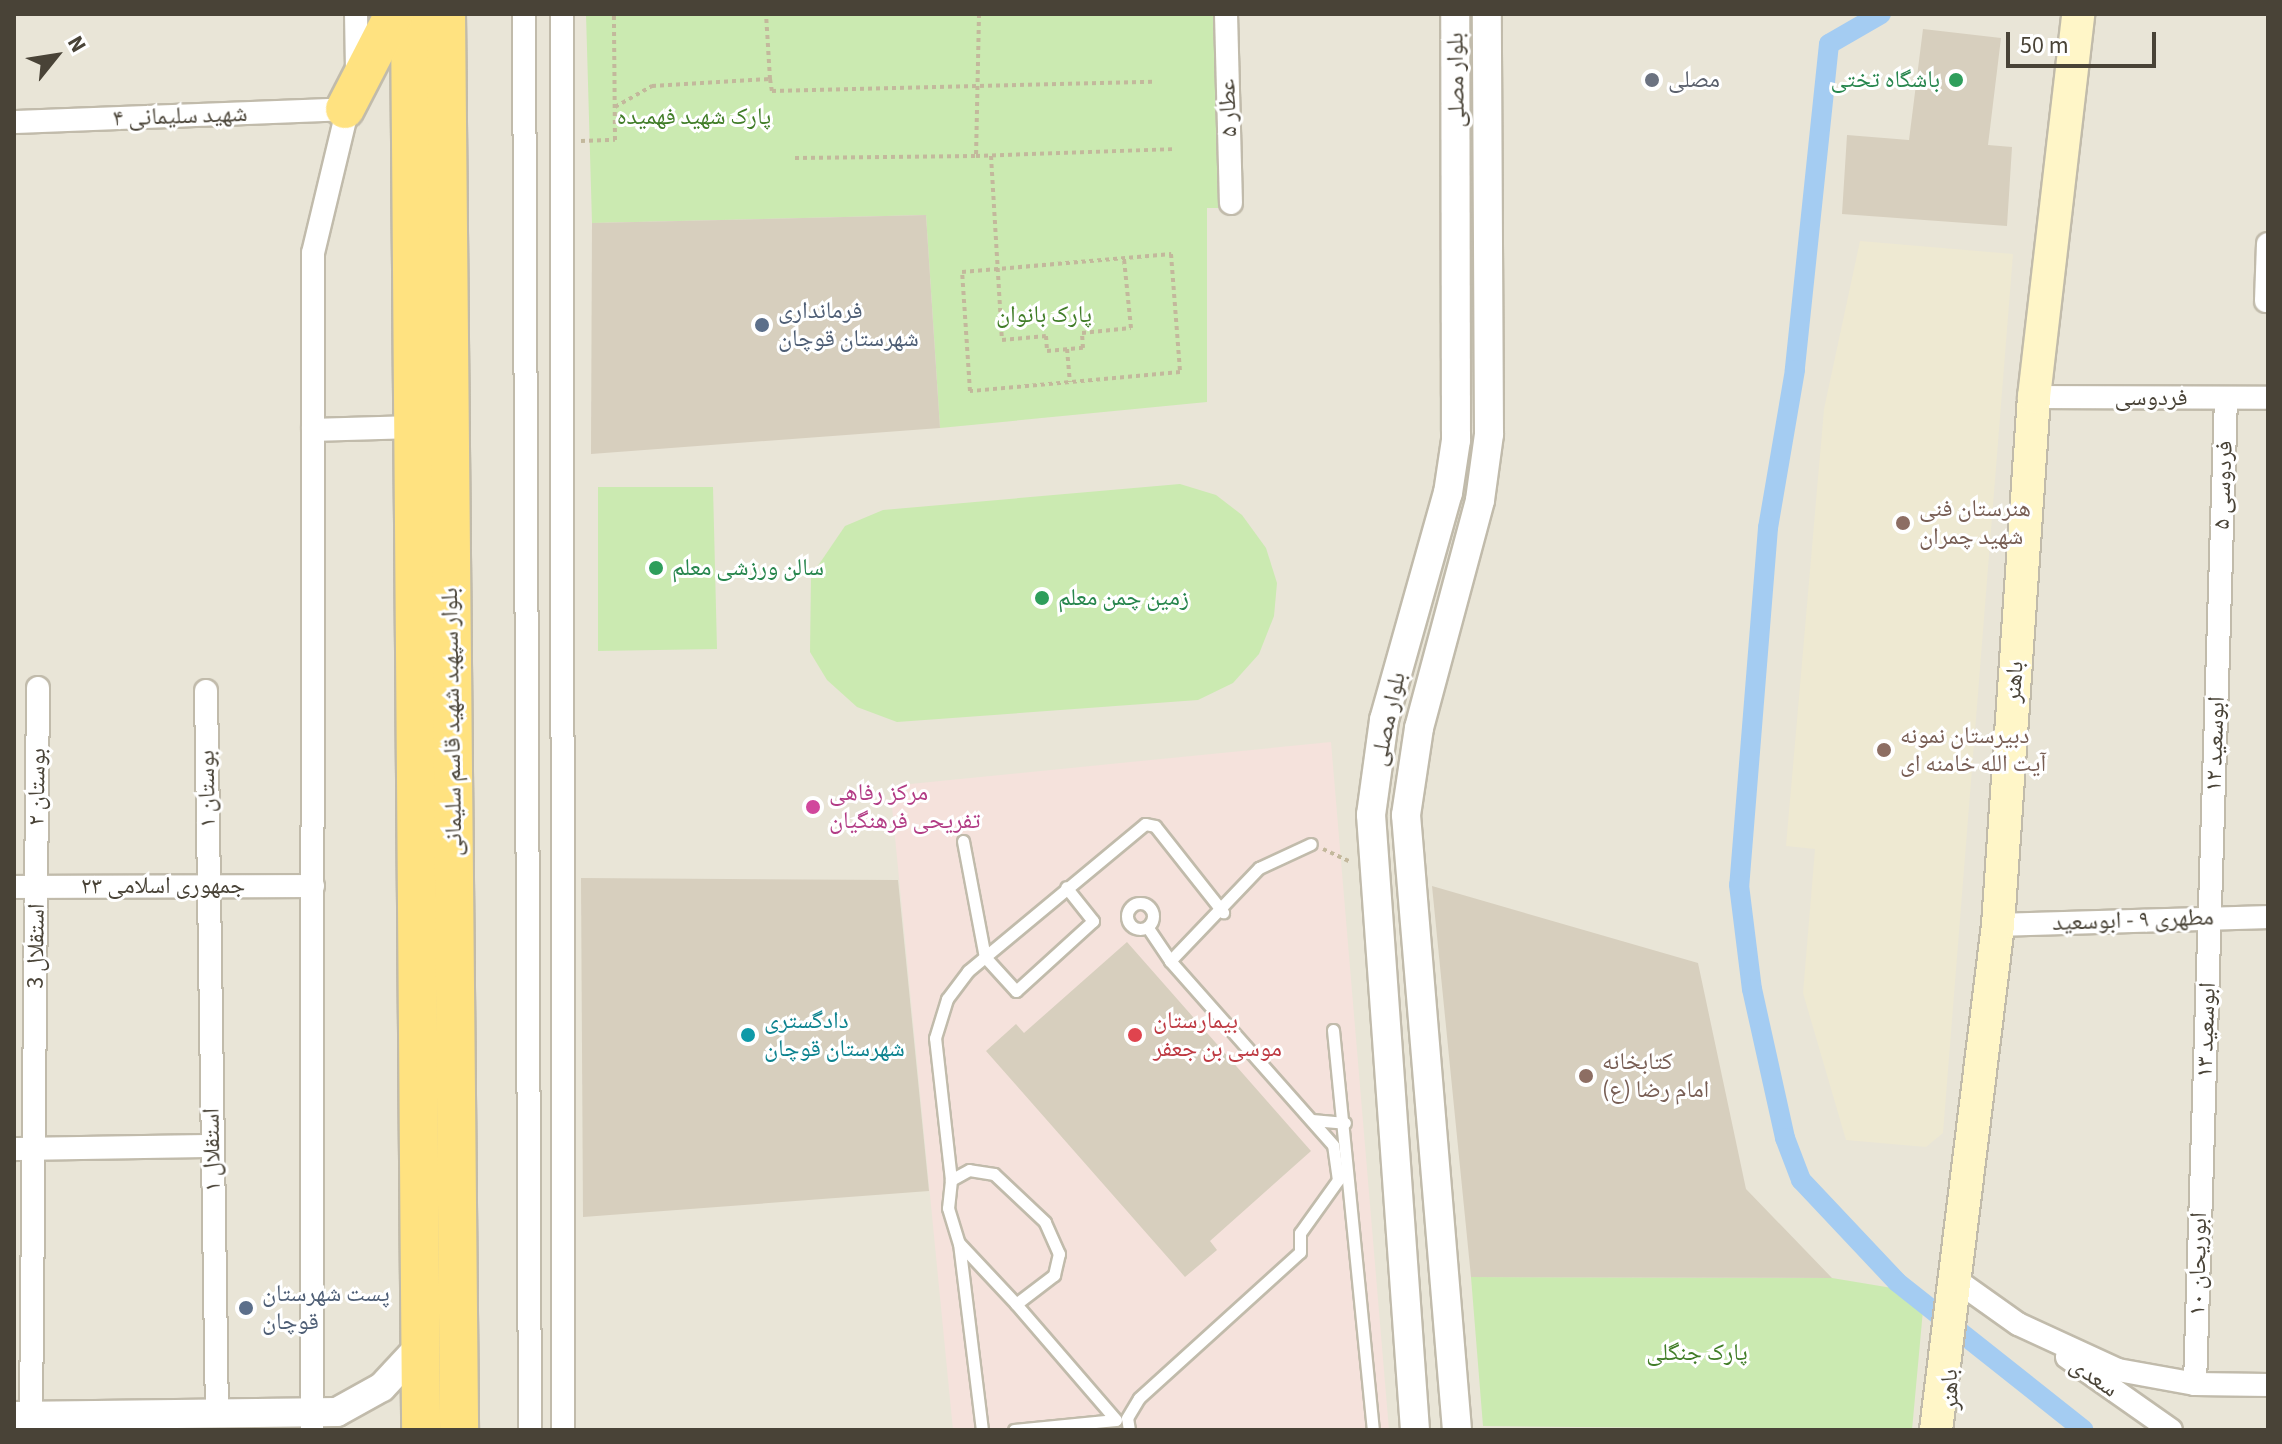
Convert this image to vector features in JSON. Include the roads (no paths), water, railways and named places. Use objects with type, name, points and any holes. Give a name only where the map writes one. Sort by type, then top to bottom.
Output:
[{"type":"highway","points":[[345,109],[394,14]]},
{"type":"highway","name":"بلوار سپهبد شهید قاسم سلیمانی","points":[[410,14],[421,1430]]},
{"type":"highway","name":"بلوار سپهبد شهید قاسم سلیمانی","points":[[446,14],[459,1430]]},
{"type":"main road","name":"باهنر","points":[[1936,1430],[1998,925],[2034,397],[2078,14]]},
{"type":"main road","name":"باهنر","points":[[1948,1351],[1951,1430]]},
{"type":"street","points":[[312,1421],[313,253],[345,109],[357,70],[356,14]]},
{"type":"street","points":[[524,14],[530,451],[530,1430]]},
{"type":"street","points":[[562,14],[565,451],[563,1430]]},
{"type":"street","name":"عطار ۵","points":[[1226,14],[1231,203]]},
{"type":"street","name":"بلوار مصلی","points":[[1415,1430],[1417,1397],[1371,815],[1384,720],[1448,493],[1456,440],[1455,14]]},
{"type":"street","name":"بلوار مصلی","points":[[1457,1430],[1406,815],[1419,728],[1480,500],[1489,434],[1487,14]]},
{"type":"street","name":"شهید سلیمانی ۴","points":[[14,122],[345,109]]},
{"type":"street","points":[[2266,301],[2268,244]]},
{"type":"street","name":"فردوسی","points":[[2034,397],[2268,398]]},
{"type":"street","name":"فردوسی ۵","points":[[2221,572],[2226,398]]},
{"type":"street","points":[[313,430],[413,427]]},
{"type":"street","points":[[530,451],[565,451]]},
{"type":"street","name":"ابوسعید ۱۲","points":[[2210,916],[2221,572]]},
{"type":"street","name":"بوستان ۲","points":[[25,887],[38,688]]},
{"type":"street","name":"بوستان ۱","points":[[206,691],[208,886]]},
{"type":"street","name":"استقلال ۱","points":[[208,886],[217,1413]]},
{"type":"street","name":"جمهوری اسلامی ۲۳","points":[[25,887],[313,886]]},
{"type":"street","name":"استقلال 3","points":[[25,887],[25,1420]]},
{"type":"street","name":"مطهری ۹ - ابوسعید","points":[[1998,925],[2210,916],[2268,917]]},
{"type":"street","name":"ابوسعید ۱۳","points":[[2201,1145],[2210,916]]},
{"type":"street","points":[[530,1006],[564,1006]]},
{"type":"street","name":"ابوریحان ۱۰","points":[[2195,1384],[2201,1145]]},
{"type":"street","points":[[24,1149],[211,1146]]},
{"type":"street","points":[[1955,1291],[2118,1370],[2195,1384],[2268,1385]]},
{"type":"street","name":"سعدی","points":[[2018,1324],[2171,1430]]},
{"type":"street","points":[[25,1420],[217,1413],[312,1421],[337,1412],[382,1387],[421,1345]]},
{"type":"street","points":[[1417,1397],[1431,1419],[1439,1420],[1449,1413],[1453,1395]]},
{"type":"lane","points":[[982,1430],[959,1243],[948,1208],[951,1180],[935,1038],[947,999],[985,957],[1145,824],[1155,826],[1223,912]]},
{"type":"lane","points":[[963,841],[985,957],[1016,991],[1093,921],[1066,887]]},
{"type":"lane","points":[[1170,961],[1223,912],[1259,868],[1311,844]]},
{"type":"lane","points":[[1129,1430],[1127,1418],[1139,1398],[1300,1252],[1300,1233],[1338,1180],[1333,1145],[1170,961],[1148,928]]},
{"type":"lane","points":[[1333,1030],[1345,1123],[1373,1430]]},
{"type":"lane","points":[[1312,1120],[1345,1123]]},
{"type":"lane","points":[[951,1180],[969,1170],[994,1174],[1045,1222],[1059,1254],[1054,1275],[1016,1304]]},
{"type":"lane","points":[[959,1243],[1116,1420],[1014,1430]]},
{"type":"waterway","points":[[1881,14],[1829,44],[1795,370],[1768,528],[1739,885],[1752,989],[1785,1138],[1801,1180],[1897,1282],[2084,1430]]},
{"type":"place","name":"مصلی","points":[[1652,80]]},
{"type":"place","name":"باشگاه تختی","points":[[1956,80]]},
{"type":"place","name":"فرمانداری شهرستان قوچان","points":[[762,325]]},
{"type":"place","name":"هنرستان فنی شهید چمران","points":[[1903,523]]},
{"type":"place","name":"سالن ورزشی معلم","points":[[656,568]]},
{"type":"place","name":"زمین چمن معلم","points":[[1042,598]]},
{"type":"place","name":"دبیرستان نمونه آیت الله خامنه ای","points":[[1884,750]]},
{"type":"place","name":"مرکز رفاهی تفریحی فرهنگیان","points":[[813,807]]},
{"type":"place","name":"دادگستری شهرستان قوچان","points":[[748,1035]]},
{"type":"place","name":"بیمارستان موسی بن جعفر","points":[[1135,1035]]},
{"type":"place","name":"کتابخانه امام رضا (ع)","points":[[1586,1076]]},
{"type":"place","name":"پست شهرستان قوچان","points":[[246,1308]]},
{"type":"park label","name":"پارک شهید فهمیده","points":[[694,117]]},
{"type":"park label","name":"پارک بانوان","points":[[1044,315]]},
{"type":"park label","name":"پارک جنگلی","points":[[1697,1353]]}]
